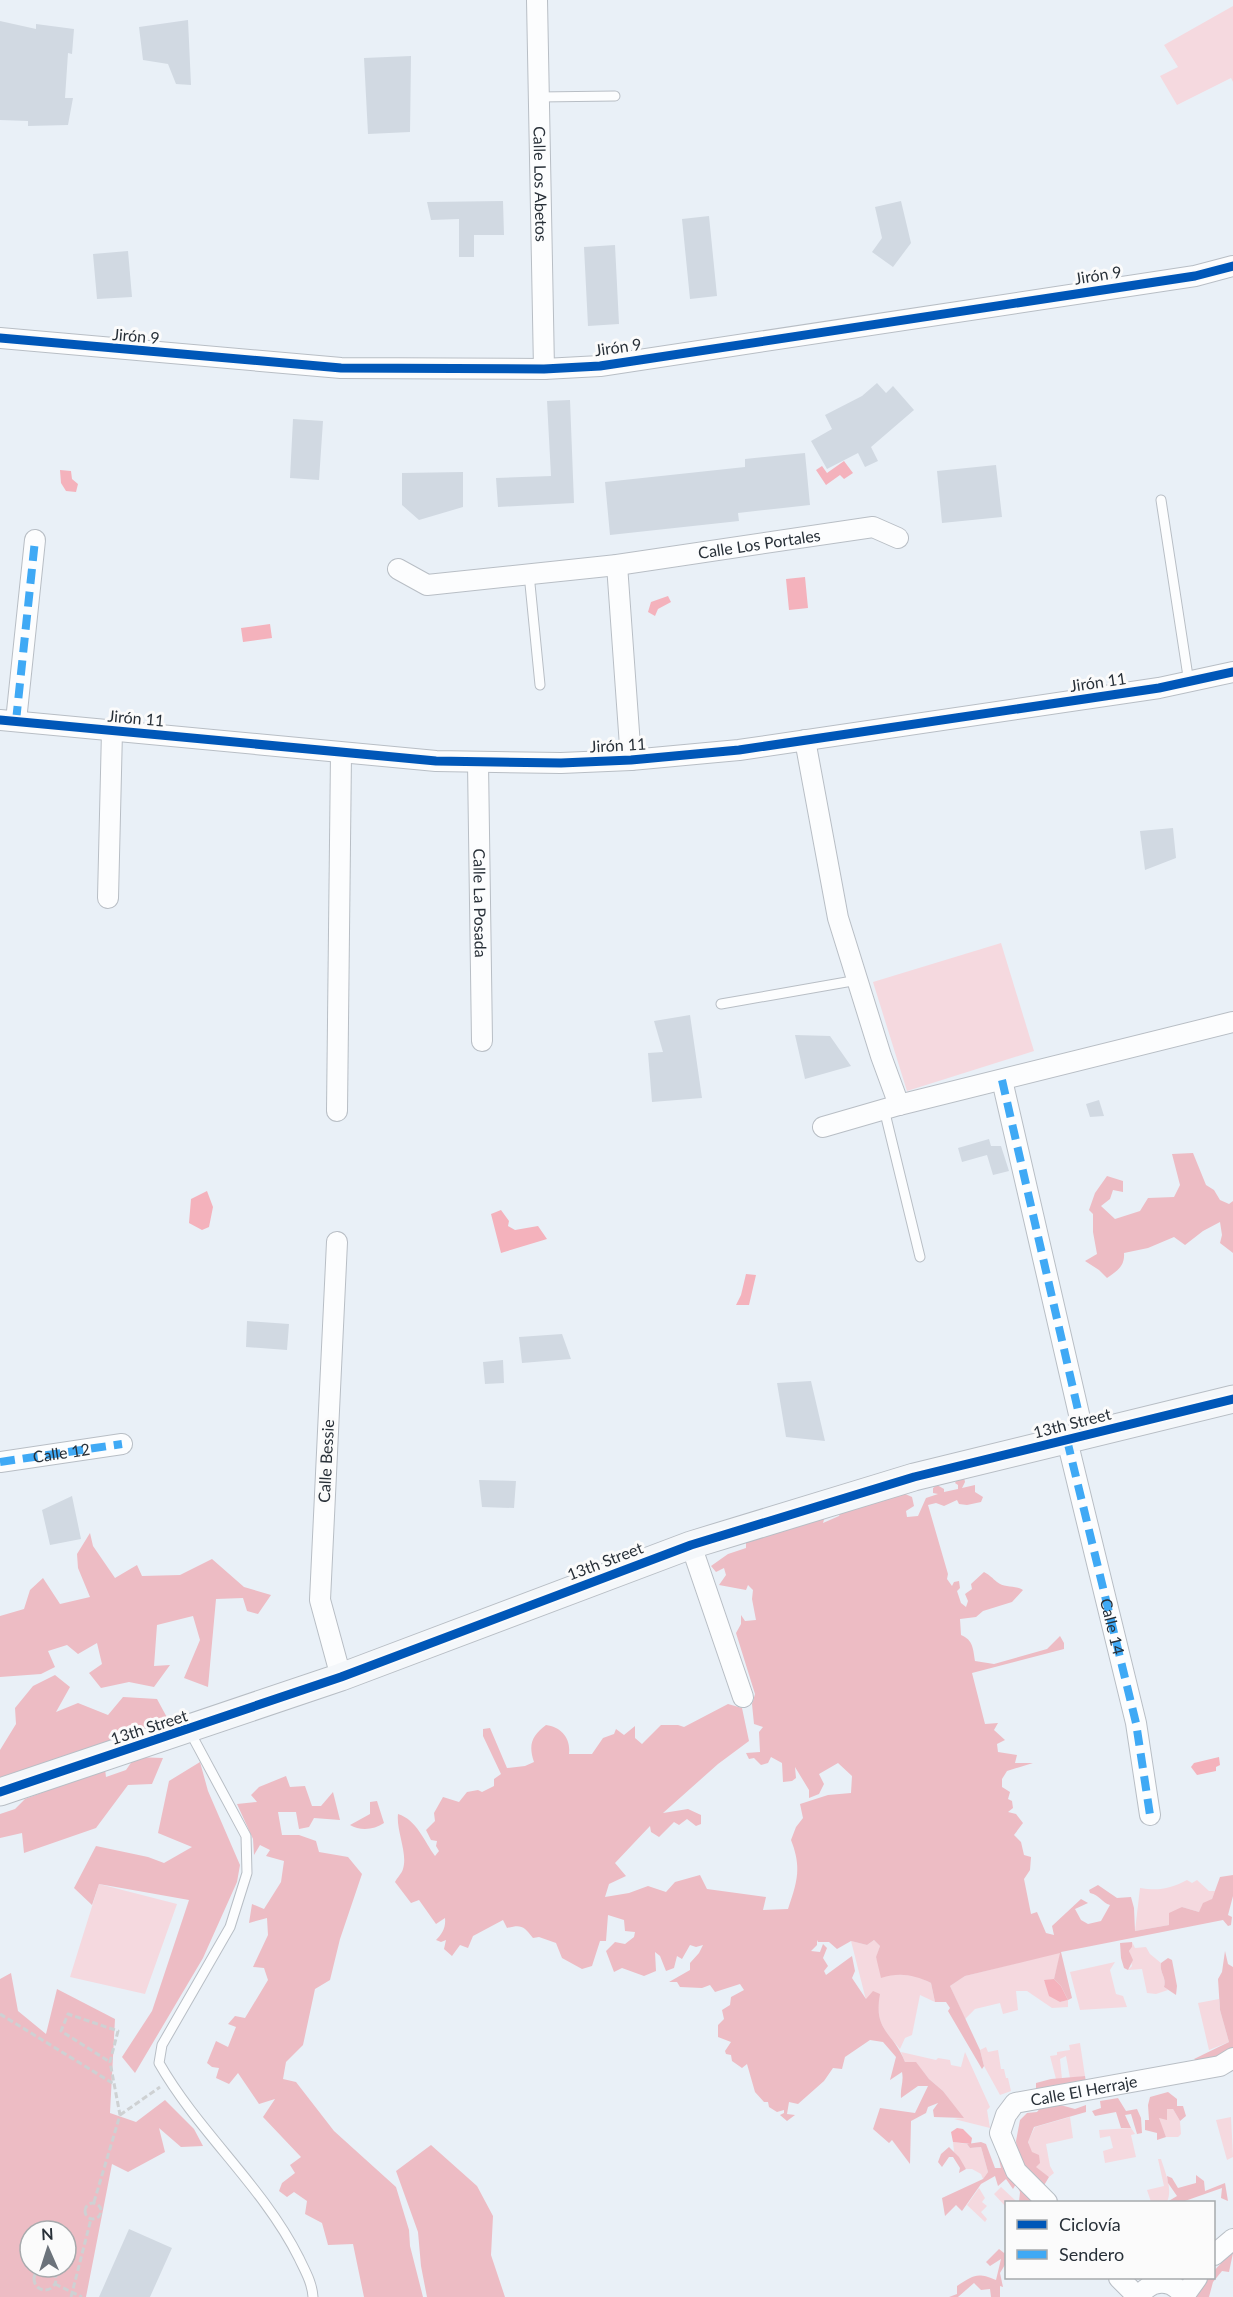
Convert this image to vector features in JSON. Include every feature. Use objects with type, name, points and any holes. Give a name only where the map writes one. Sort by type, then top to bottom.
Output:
[{"type":"street","name":"Calle Los Abetos","points":[[537,0],[544,369]]},
{"type":"street","name":"Jirón 9","points":[[0,338],[341,368],[544,369],[611,364],[1195,276],[1233,266]]},
{"type":"street","name":"Calle Los Portales","points":[[398,569],[427,585],[617,565],[873,527],[898,538]]},
{"type":"street","points":[[8,721],[35,540]]},
{"type":"street","points":[[617,565],[631,760]]},
{"type":"street","name":"Jirón 11","points":[[8,721],[341,753],[478,763],[561,763],[631,760],[739,750],[1189,683],[1233,672]]},
{"type":"street","points":[[108,898],[112,731]]},
{"type":"street","points":[[805,740],[838,918],[858,980],[892,1107]]},
{"type":"street","points":[[337,1111],[341,753]]},
{"type":"street","name":"Calle La Posada","points":[[478,763],[482,1041]]},
{"type":"street","points":[[823,1127],[892,1107],[1233,1023]]},
{"type":"street","name":"Calle 14","points":[[1002,1080],[1136,1723],[1150,1815]]},
{"type":"street","name":"Calle Bessie","points":[[337,1242],[320,1600],[341,1677]]},
{"type":"street","name":"13th Street","points":[[0,1792],[341,1677],[691,1545],[914,1477],[1233,1399]]},
{"type":"street","name":"Calle 12","points":[[0,1462],[122,1444]]},
{"type":"street","points":[[691,1545],[743,1697]]},
{"type":"street","name":"Calle El Herraje","points":[[1046,2201],[1016,2171],[1000,2133],[1006,2115],[1015,2103],[1220,2066],[1233,2058]]},
{"type":"street","points":[[1215,2254],[1222,2245],[1233,2239]]},
{"type":"street","points":[[1121,2279],[1138,2297],[1149,2286],[1156,2283],[1173,2285],[1184,2296],[1196,2279]]},
{"type":"lane","points":[[539,97],[615,96]]},
{"type":"lane","points":[[1161,500],[1189,683]]},
{"type":"lane","points":[[529,574],[540,685]]},
{"type":"lane","points":[[721,1005],[858,980]]},
{"type":"lane","points":[[892,1107],[920,1257]]},
{"type":"lane","points":[[189,1729],[246,1836],[247,1873],[230,1927],[162,2045],[159,2063],[188,2109],[240,2172],[287,2235],[312,2285],[313,2297]]},
{"type":"path","points":[[0,2014],[114,2084]]},
{"type":"path","points":[[94,2202],[120,2115],[110,2062],[118,2031],[68,2014],[61,2031],[110,2062]]},
{"type":"path","points":[[120,2115],[169,2081]]},
{"type":"path","points":[[90,2202],[94,2202],[101,2207],[101,2212],[96,2219],[91,2219],[84,2213],[84,2209],[90,2202]]},
{"type":"path","points":[[70,2297],[91,2219]]},
{"type":"path","points":[[41,2268],[51,2270],[56,2278],[55,2284],[52,2288],[41,2289],[34,2281],[34,2276],[41,2268]]},
{"type":"path","points":[[55,2284],[82,2297]]},
{"type":"shaded area","points":[[1233,6],[1233,82],[1231,78],[1177,105],[1160,76],[1178,67],[1164,45]]},
{"type":"shaded area","points":[[844,461],[853,473],[844,479],[840,475],[826,485],[816,470],[822,466],[827,473]]},
{"type":"shaded area","points":[[60,470],[71,471],[72,479],[78,484],[76,492],[66,491],[61,483]]},
{"type":"shaded area","points":[[805,577],[808,608],[789,610],[786,579]]},
{"type":"shaded area","points":[[668,596],[671,602],[658,609],[655,616],[648,612],[651,602]]},
{"type":"shaded area","points":[[270,624],[272,638],[243,642],[241,628]]},
{"type":"shaded area","points":[[1001,943],[1034,1051],[907,1091],[873,982]]},
{"type":"shaded area","points":[[1193,1153],[1206,1185],[1214,1190],[1220,1200],[1229,1204],[1233,1201],[1233,1253],[1220,1243],[1222,1235],[1220,1222],[1203,1231],[1185,1245],[1174,1237],[1148,1248],[1124,1253],[1122,1265],[1107,1278],[1085,1261],[1097,1254],[1093,1214],[1089,1210],[1095,1193],[1107,1176],[1123,1181],[1123,1192],[1113,1190],[1110,1199],[1101,1206],[1115,1219],[1140,1211],[1148,1198],[1174,1197],[1180,1185],[1172,1154]]},
{"type":"shaded area","points":[[207,1191],[213,1207],[209,1227],[202,1230],[189,1223],[191,1199]]},
{"type":"shaded area","points":[[501,1210],[509,1221],[508,1226],[515,1230],[538,1226],[547,1239],[501,1253],[491,1214]]},
{"type":"shaded area","points":[[746,1274],[756,1275],[749,1305],[736,1305],[741,1295]]},
{"type":"shaded area","points":[[964,1477],[965,1482],[962,1488],[975,1485],[975,1492],[983,1497],[981,1502],[967,1505],[959,1504],[957,1500],[944,1506],[936,1503],[928,1505],[948,1574],[947,1579],[952,1586],[954,1582],[959,1581],[960,1588],[957,1591],[961,1603],[966,1607],[968,1601],[965,1594],[972,1589],[971,1584],[984,1572],[1000,1584],[1023,1590],[1012,1602],[983,1611],[976,1617],[960,1619],[961,1635],[970,1642],[975,1661],[994,1664],[1047,1649],[1060,1636],[1064,1643],[1064,1649],[972,1673],[985,1724],[998,1723],[994,1730],[1005,1740],[997,1744],[998,1752],[1017,1755],[1015,1763],[1033,1763],[1007,1771],[1002,1779],[1002,1787],[1010,1792],[1008,1799],[1012,1801],[1013,1808],[1008,1812],[1016,1814],[1023,1823],[1014,1835],[1021,1842],[1024,1855],[1031,1857],[1030,1870],[1024,1879],[1031,1914],[1037,1912],[1046,1933],[1054,1935],[1052,1926],[1081,1899],[1088,1903],[1075,1909],[1081,1920],[1088,1924],[1101,1921],[1110,1905],[1090,1893],[1089,1890],[1098,1885],[1117,1898],[1131,1897],[1135,1931],[1169,1925],[1169,1913],[1182,1907],[1199,1912],[1203,1903],[1212,1899],[1220,1877],[1233,1875],[1233,1896],[1228,1915],[1232,1917],[1231,1925],[1228,1926],[1223,1920],[1061,1952],[1072,1998],[1068,2000],[1061,1986],[1054,1979],[1060,1953],[965,1976],[950,1986],[980,2050],[984,2066],[982,2069],[948,2011],[950,2008],[946,2002],[935,2002],[931,1983],[907,1975],[881,1978],[876,1957],[880,1946],[874,1940],[867,1945],[851,1941],[837,1949],[829,1942],[818,1942],[817,1940],[817,1945],[811,1951],[820,1952],[823,1944],[827,1948],[823,1958],[828,1966],[824,1971],[826,1975],[852,1956],[855,1971],[852,1978],[866,1999],[873,1991],[880,1994],[879,2016],[885,2031],[905,2062],[916,2062],[964,2118],[934,2117],[933,2110],[938,2103],[928,2107],[926,2113],[911,2121],[910,2164],[892,2140],[889,2143],[873,2129],[880,2108],[915,2113],[928,2086],[918,2086],[901,2098],[902,2072],[890,2080],[896,2057],[883,2042],[870,2040],[845,2057],[842,2069],[833,2068],[824,2081],[798,2104],[789,2102],[787,2114],[795,2115],[787,2121],[780,2115],[784,2113],[784,2110],[777,2112],[755,2092],[747,2064],[742,2068],[732,2061],[731,2055],[726,2054],[725,2051],[731,2042],[718,2037],[718,2025],[724,2019],[722,2010],[730,2005],[731,1997],[744,1990],[740,1984],[715,1992],[710,1985],[702,1988],[680,1987],[677,1982],[669,1982],[690,1970],[690,1963],[703,1945],[696,1947],[690,1945],[682,1959],[677,1956],[674,1968],[666,1971],[660,1956],[655,1952],[656,1971],[644,1976],[622,1968],[614,1972],[606,1951],[615,1942],[625,1944],[634,1937],[635,1932],[625,1931],[624,1920],[608,1915],[606,1941],[600,1941],[592,1966],[582,1969],[562,1958],[556,1943],[539,1937],[533,1938],[522,1927],[507,1928],[503,1920],[473,1936],[468,1948],[460,1945],[452,1956],[444,1949],[446,1940],[441,1942],[436,1940],[443,1930],[445,1918],[436,1924],[419,1900],[411,1903],[395,1882],[404,1863],[398,1814],[415,1826],[435,1856],[439,1851],[436,1846],[437,1841],[431,1840],[426,1830],[435,1821],[434,1813],[443,1797],[459,1802],[467,1792],[478,1790],[482,1792],[494,1786],[494,1779],[501,1774],[483,1736],[483,1729],[490,1728],[507,1768],[525,1766],[534,1762],[531,1750],[532,1741],[546,1725],[564,1734],[567,1738],[569,1754],[592,1754],[603,1738],[614,1734],[616,1729],[624,1735],[635,1726],[635,1738],[642,1744],[661,1725],[684,1727],[728,1704],[742,1708],[749,1741],[718,1764],[663,1813],[688,1809],[701,1815],[701,1824],[696,1826],[687,1819],[679,1825],[674,1822],[659,1837],[651,1832],[650,1826],[615,1863],[626,1876],[609,1884],[605,1897],[629,1893],[648,1886],[666,1892],[675,1882],[700,1875],[707,1889],[766,1897],[763,1910],[788,1909],[797,1875],[791,1840],[796,1827],[803,1818],[800,1804],[828,1795],[851,1793],[852,1776],[838,1763],[819,1774],[824,1784],[819,1794],[809,1798],[809,1790],[795,1767],[796,1778],[783,1782],[782,1763],[771,1757],[768,1763],[761,1765],[754,1758],[749,1759],[746,1753],[760,1752],[759,1732],[763,1727],[754,1724],[752,1704],[755,1694],[736,1633],[741,1624],[741,1615],[745,1621],[756,1620],[752,1599],[753,1590],[748,1585],[746,1590],[719,1585],[726,1575],[724,1568],[716,1572],[711,1566],[728,1554],[746,1548],[746,1541],[825,1516],[823,1523],[839,1516],[843,1506],[903,1493],[912,1497],[914,1506],[906,1511],[907,1517],[918,1516],[926,1498],[938,1494],[933,1493],[933,1488],[937,1485],[944,1489],[944,1492],[958,1489],[955,1483],[958,1478]]},
{"type":"shaded area","points":[[90,1533],[93,1546],[115,1578],[137,1565],[142,1576],[180,1575],[212,1559],[244,1587],[271,1595],[258,1614],[247,1611],[243,1598],[216,1599],[208,1687],[184,1678],[200,1640],[193,1616],[157,1625],[154,1666],[170,1665],[154,1687],[129,1682],[101,1688],[89,1673],[102,1664],[97,1643],[78,1654],[67,1645],[48,1651],[55,1667],[41,1674],[0,1677],[0,1616],[24,1609],[30,1590],[43,1578],[60,1604],[90,1597],[78,1568],[77,1554]]},
{"type":"shaded area","points":[[55,1675],[70,1687],[56,1712],[78,1703],[108,1715],[123,1697],[157,1699],[170,1723],[0,1783],[0,1750],[16,1724],[15,1708],[33,1686]]},
{"type":"shaded area","points":[[135,1757],[163,1758],[152,1784],[128,1785],[96,1828],[24,1853],[22,1833],[0,1838],[0,1814],[15,1809],[25,1799],[105,1769],[106,1777],[126,1770]]},
{"type":"shaded area","points":[[1219,1757],[1220,1765],[1216,1767],[1216,1771],[1197,1775],[1191,1767],[1194,1763]]},
{"type":"shaded area","points":[[200,1762],[208,1791],[240,1865],[237,1882],[203,1958],[135,2073],[122,2057],[152,2011],[189,1900],[99,1884],[92,1905],[74,1888],[96,1846],[148,1857],[164,1863],[192,1847],[158,1833],[169,1781]]},
{"type":"shaded area","points":[[286,1776],[290,1787],[305,1786],[312,1806],[321,1806],[333,1792],[340,1820],[314,1818],[309,1827],[299,1829],[296,1812],[278,1812],[282,1835],[299,1835],[316,1841],[319,1852],[348,1857],[362,1874],[340,1939],[330,1980],[315,1989],[303,2045],[286,2062],[283,2079],[296,2082],[334,2131],[396,2187],[409,2230],[410,2246],[423,2297],[364,2297],[353,2244],[328,2245],[322,2223],[305,2214],[307,2201],[294,2192],[287,2197],[279,2191],[282,2183],[295,2173],[290,2165],[301,2157],[263,2117],[275,2099],[259,2104],[238,2073],[229,2084],[216,2078],[219,2068],[207,2063],[216,2041],[228,2047],[236,2027],[228,2024],[235,2016],[245,2018],[268,1980],[264,1968],[253,1967],[268,1935],[267,1918],[249,1923],[252,1904],[264,1909],[281,1882],[284,1861],[266,1856],[270,1850],[260,1845],[254,1855],[253,1839],[237,1804],[257,1802],[251,1795],[259,1787]]},
{"type":"shaded area","points":[[377,1801],[384,1823],[367,1829],[350,1825],[370,1814],[370,1802]]},
{"type":"shaded area","points":[[1187,1880],[1192,1883],[1197,1880],[1209,1891],[1215,1891],[1212,1899],[1199,1912],[1182,1907],[1169,1925],[1135,1931],[1140,1888],[1164,1889]]},
{"type":"shaded area","points":[[99,1884],[177,1904],[145,1994],[70,1977]]},
{"type":"shaded area","points":[[874,1940],[880,1946],[876,1958],[892,1974],[914,1975],[931,1983],[935,2002],[920,1995],[912,2035],[905,2038],[900,2049],[889,2036],[879,2018],[879,1994],[866,2000],[851,1941],[867,1945]]},
{"type":"shaded area","points":[[1132,1942],[1135,1948],[1146,1947],[1150,1954],[1161,1963],[1164,1987],[1168,1990],[1156,1994],[1147,1993],[1142,1969],[1128,1970],[1132,1966],[1129,1951]]},
{"type":"shaded area","points":[[1132,1942],[1129,1951],[1133,1960],[1128,1970],[1124,1968],[1121,1958],[1120,1943]]},
{"type":"shaded area","points":[[1225,1951],[1228,1964],[1233,1967],[1233,2054],[1200,2063],[1194,2059],[1229,2042],[1220,2010],[1218,1979],[1222,1972]]},
{"type":"shaded area","points":[[1061,1952],[1054,1979],[1044,1981],[1060,2002],[1068,2000],[1068,2007],[1052,2008],[1027,1991],[1016,1991],[1018,2010],[1003,2014],[1000,2003],[975,2009],[965,2019],[950,1986],[965,1976]]},
{"type":"shaded area","points":[[1168,1958],[1172,1960],[1177,1986],[1176,1995],[1164,1987],[1161,1963]]},
{"type":"shaded area","points":[[1115,1962],[1110,1970],[1116,1994],[1123,1996],[1127,2007],[1080,2010],[1070,1972]]},
{"type":"shaded area","points":[[11,1973],[18,2011],[46,2034],[57,1989],[115,2019],[110,2113],[136,2122],[165,2100],[194,2129],[203,2146],[181,2147],[159,2128],[165,2152],[128,2172],[112,2164],[86,2297],[0,2297],[0,1979]]},
{"type":"shaded area","points":[[1054,1979],[1061,1986],[1068,2000],[1060,2002],[1049,1996],[1044,1980]]},
{"type":"shaded area","points":[[1219,1999],[1229,2042],[1209,2050],[1198,2003]]},
{"type":"shaded area","points":[[1080,2043],[1085,2076],[1070,2078],[1066,2056],[1060,2059],[1062,2079],[1056,2079],[1050,2056],[1057,2055],[1057,2052],[1070,2050],[1069,2045]]},
{"type":"shaded area","points":[[986,2047],[988,2052],[998,2050],[1001,2069],[1004,2069],[1011,2091],[1000,2095],[984,2066],[980,2050]]},
{"type":"shaded area","points":[[901,2052],[936,2060],[938,2058],[950,2060],[951,2065],[961,2067],[965,2052],[990,2107],[987,2110],[990,2128],[954,2119],[963,2118],[943,2091],[916,2063],[905,2062]]},
{"type":"shaded area","points":[[1085,2076],[1086,2082],[1036,2091],[1036,2083],[1051,2079]]},
{"type":"shaded area","points":[[1168,2092],[1177,2099],[1177,2106],[1183,2106],[1186,2116],[1180,2121],[1173,2109],[1167,2109],[1167,2120],[1159,2118],[1166,2137],[1157,2140],[1157,2133],[1145,2130],[1145,2120],[1149,2120],[1148,2105],[1150,2097]]},
{"type":"shaded area","points":[[1118,2098],[1126,2111],[1137,2109],[1141,2118],[1142,2133],[1137,2134],[1131,2114],[1125,2115],[1131,2128],[1121,2128],[1116,2112],[1095,2116],[1092,2111],[1101,2108],[1100,2101]]},
{"type":"shaded area","points":[[1046,2101],[1075,2109],[1086,2105],[1086,2112],[1034,2127],[1028,2142],[1032,2152],[1039,2155],[1040,2163],[1036,2167],[1049,2177],[1043,2187],[1019,2166],[1016,2141],[1020,2120],[1027,2113],[1037,2112]]},
{"type":"shaded area","points":[[1167,2109],[1173,2109],[1180,2121],[1181,2134],[1178,2137],[1166,2137],[1158,2118]]},
{"type":"shaded area","points":[[1070,2117],[1073,2138],[1046,2144],[1050,2166],[1054,2173],[1049,2177],[1035,2167],[1028,2141],[1035,2127]]},
{"type":"shaded area","points":[[1231,2117],[1233,2157],[1227,2160],[1216,2120]]},
{"type":"shaded area","points":[[957,2128],[963,2129],[972,2138],[971,2144],[953,2142],[951,2132]]},
{"type":"shaded area","points":[[1131,2128],[1135,2134],[1131,2135],[1136,2157],[1105,2163],[1103,2151],[1113,2148],[1110,2136],[1100,2138],[1099,2130]]},
{"type":"shaded area","points":[[953,2142],[967,2144],[970,2148],[981,2147],[988,2172],[983,2179],[981,2174],[972,2169],[966,2169],[954,2152]]},
{"type":"shaded area","points":[[981,2142],[986,2144],[995,2168],[1001,2168],[997,2151],[998,2143],[1035,2201],[1019,2201],[1020,2192],[1016,2184],[1013,2189],[1006,2179],[998,2186],[995,2176],[981,2184],[962,2211],[956,2205],[945,2216],[942,2198],[983,2179],[988,2172],[981,2147],[970,2148],[967,2144]]},
{"type":"shaded area","points":[[431,2145],[477,2186],[493,2216],[491,2255],[505,2297],[427,2297],[418,2232],[396,2171]]},
{"type":"shaded area","points":[[949,2147],[966,2169],[959,2173],[960,2168],[953,2157],[949,2157],[942,2167],[938,2162],[941,2154]]},
{"type":"shaded area","points":[[1158,2159],[1161,2159],[1168,2180],[1169,2197],[1167,2201],[1151,2201],[1147,2190],[1164,2186]]},
{"type":"shaded area","points":[[1196,2175],[1204,2181],[1205,2191],[1225,2183],[1228,2201],[1221,2198],[1222,2188],[1185,2201],[1169,2201],[1177,2196],[1168,2183],[1167,2176],[1172,2178],[1178,2188],[1196,2183]]},
{"type":"shaded area","points":[[1001,2187],[1016,2201],[1005,2201],[1005,2206],[994,2194]]},
{"type":"shaded area","points":[[979,2188],[985,2198],[982,2202],[987,2206],[981,2212],[987,2219],[985,2222],[967,2205]]},
{"type":"shaded area","points":[[999,2249],[1005,2252],[1005,2265],[1000,2273],[1003,2287],[1000,2286],[1000,2297],[991,2297],[990,2289],[981,2290],[974,2283],[958,2297],[949,2297],[957,2294],[957,2286],[972,2277],[980,2275],[996,2280],[1001,2259],[990,2266],[986,2262]]},
{"type":"shaded area","points":[[1230,2253],[1233,2253],[1229,2272],[1222,2271],[1213,2282],[1209,2297],[1188,2297],[1199,2279],[1215,2279],[1215,2270]]},
{"type":"building","points":[[188,20],[191,85],[176,84],[168,64],[143,60],[139,27]]},
{"type":"building","points":[[0,21],[36,29],[36,24],[74,29],[72,54],[68,53],[65,98],[73,98],[68,125],[28,126],[28,121],[0,120]]},
{"type":"building","points":[[411,56],[410,132],[368,134],[364,58]]},
{"type":"building","points":[[503,201],[504,235],[474,235],[474,257],[459,257],[459,219],[431,220],[427,202]]},
{"type":"building","points":[[901,201],[911,243],[893,267],[872,252],[882,238],[875,207]]},
{"type":"building","points":[[709,216],[717,296],[690,299],[682,219]]},
{"type":"building","points":[[615,245],[619,324],[588,326],[584,247]]},
{"type":"building","points":[[128,251],[132,297],[97,299],[93,254]]},
{"type":"building","points":[[877,383],[886,393],[893,386],[914,410],[871,447],[878,461],[865,467],[858,453],[827,469],[811,441],[832,429],[825,415],[862,396]]},
{"type":"building","points":[[570,400],[574,503],[498,507],[496,478],[551,476],[547,401]]},
{"type":"building","points":[[293,419],[323,421],[319,480],[290,478]]},
{"type":"building","points":[[805,453],[810,505],[738,513],[739,521],[610,535],[605,482],[745,467],[745,459]]},
{"type":"building","points":[[996,465],[1002,517],[942,523],[937,471]]},
{"type":"building","points":[[463,472],[463,507],[419,520],[402,505],[402,473]]},
{"type":"building","points":[[1173,828],[1176,858],[1145,870],[1140,831]]},
{"type":"building","points":[[690,1015],[702,1098],[652,1102],[648,1053],[663,1052],[654,1021]]},
{"type":"building","points":[[795,1035],[830,1036],[851,1066],[805,1079]]},
{"type":"building","points":[[1099,1100],[1104,1116],[1090,1117],[1086,1104]]},
{"type":"building","points":[[989,1139],[991,1146],[1001,1146],[1009,1171],[993,1175],[987,1155],[962,1162],[958,1148]]},
{"type":"building","points":[[247,1321],[289,1324],[287,1350],[246,1347]]},
{"type":"building","points":[[562,1334],[571,1359],[522,1363],[519,1337]]},
{"type":"building","points":[[503,1360],[504,1383],[485,1384],[483,1362]]},
{"type":"building","points":[[811,1381],[825,1441],[786,1437],[777,1383]]},
{"type":"building","points":[[479,1480],[516,1481],[514,1508],[482,1507]]},
{"type":"building","points":[[72,1496],[81,1539],[50,1545],[42,1510]]},
{"type":"building","points":[[129,2229],[172,2248],[150,2297],[99,2297]]},
{"type":"marked path","points":[[16,721],[35,540]]},
{"type":"marked path","points":[[1002,1080],[1084,1436]]},
{"type":"marked path","points":[[1067,1440],[1136,1723],[1150,1815]]},
{"type":"marked path","points":[[0,1462],[122,1444]]},
{"type":"cycle path","points":[[0,338],[341,368],[544,369],[600,366],[1195,276],[1233,266]]},
{"type":"cycle path","points":[[0,720],[436,761],[561,763],[631,760],[739,750],[1159,688],[1233,672]]},
{"type":"cycle path","points":[[0,1792],[341,1677],[691,1545],[914,1477],[1233,1399]]}]
